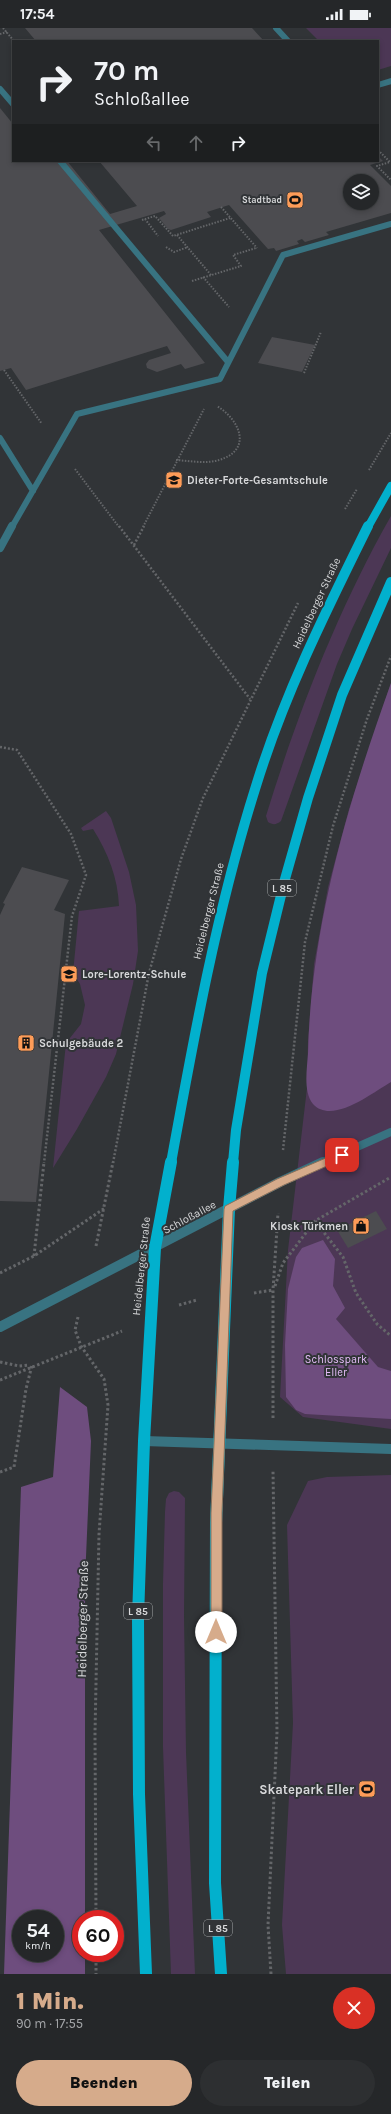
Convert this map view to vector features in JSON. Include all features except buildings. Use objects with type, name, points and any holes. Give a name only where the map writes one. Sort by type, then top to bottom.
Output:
[{"type":"main road","name":"Heidelberger Straße","points":[[146,1974],[139,1794],[138,1618],[144,1441],[155,1248],[203,989],[228,884],[256,785],[287,700],[315,634],[374,516],[391,486]]},
{"type":"main road","name":"L 85","points":[[221,1974],[216,1883],[216,1523],[229,1209],[236,1130],[262,973],[285,879],[308,798],[342,695],[391,582]]},
{"type":"street","points":[[276,28],[287,40]]},
{"type":"street","points":[[379,85],[391,81]]},
{"type":"street","points":[[0,88],[12,103]]},
{"type":"street","points":[[61,162],[228,362]]},
{"type":"street","points":[[0,548],[77,414],[220,379],[283,255],[391,224]]},
{"type":"street","points":[[0,438],[33,491]]},
{"type":"street","name":"Schloßallee","points":[[0,1327],[280,1182],[391,1132]]},
{"type":"street","points":[[144,1441],[219,1442],[391,1449]]},
{"type":"path","points":[[3,28],[13,40]]},
{"type":"path","points":[[0,34],[7,32]]},
{"type":"path","points":[[379,151],[390,162],[377,166],[391,180]]},
{"type":"path","points":[[221,207],[259,250]]},
{"type":"path","points":[[149,218],[155,216],[173,236],[230,218]]},
{"type":"path","points":[[177,235],[211,275]]},
{"type":"path","points":[[167,248],[174,252],[188,248]]},
{"type":"path","points":[[190,281],[241,266],[233,255],[256,248]]},
{"type":"path","points":[[203,277],[232,311]]},
{"type":"path","points":[[304,373],[321,332]]},
{"type":"path","points":[[4,370],[58,447],[250,699]]},
{"type":"path","points":[[134,545],[176,460],[220,379]]},
{"type":"path","points":[[176,460],[201,462],[219,460],[232,452],[240,442],[241,433],[236,421],[228,411],[207,402]]},
{"type":"path","points":[[285,1129],[305,942],[333,826],[367,719],[391,656]]},
{"type":"path","points":[[0,747],[17,750],[70,834],[86,875],[72,916],[34,1256]]},
{"type":"path","points":[[273,1290],[283,1263],[316,1221],[391,1177]]},
{"type":"path","points":[[0,1273],[34,1256],[106,1208],[96,1245]]},
{"type":"path","points":[[316,1221],[343,1257],[356,1293],[377,1324],[391,1336]]},
{"type":"path","points":[[273,1414],[273,1290],[276,1234]]},
{"type":"path","points":[[261,1292],[273,1290]]},
{"type":"path","points":[[175,1306],[196,1300]]},
{"type":"path","name":"Heidelberger Straße","points":[[75,1330],[81,1346],[104,1379],[108,1405],[99,1534],[95,1733],[96,1910]]},
{"type":"path","points":[[0,1380],[32,1364],[81,1346],[98,1342]]},
{"type":"path","points":[[0,1362],[19,1366],[32,1364]]},
{"type":"path","points":[[0,1472],[14,1467],[26,1389],[32,1364]]},
{"type":"path","points":[[271,1974],[268,1925],[277,1732],[273,1493]]},
{"type":"path","points":[[96,1962],[96,1974]]},
{"type":"green space","points":[[306,28],[391,28],[391,66],[379,70],[379,40],[318,40]]},
{"type":"green space","points":[[391,516],[391,548],[337,664],[281,821],[276,824],[271,824],[268,822],[266,816],[305,701],[353,588]]},
{"type":"green space","name":"Schlosspark Eller","points":[[391,683],[391,1429],[303,1417],[280,1397],[288,1250],[307,1088],[308,1041],[314,964],[328,887],[349,809]]},
{"type":"green space","points":[[391,683],[391,1082],[352,1105],[331,1111],[321,1110],[313,1104],[310,1099],[306,1080],[316,958],[334,865],[360,773]]},
{"type":"green space","points":[[106,811],[111,818],[129,872],[136,905],[138,951],[133,984],[116,1054],[106,1077],[53,1168],[66,1043],[81,1024],[85,1005],[80,984],[73,973],[79,911],[119,906],[117,886],[108,857],[93,829],[83,831],[81,828]]},
{"type":"green space","points":[[323,1240],[335,1259],[333,1286],[345,1308],[336,1319],[378,1367],[391,1371],[391,1419],[305,1414],[296,1410],[286,1397],[285,1345],[288,1289],[296,1257],[302,1248]]},
{"type":"green space","points":[[60,1387],[87,1407],[91,1441],[85,1580],[85,1910],[72,1910],[72,1962],[85,1962],[85,1974],[4,1974],[21,1487],[53,1477]]},
{"type":"green space","points":[[391,1475],[391,1974],[286,1974],[282,1925],[293,1723],[287,1525],[308,1481],[327,1477]]},
{"type":"green space","points":[[174,1491],[179,1492],[185,1498],[184,1616],[186,1752],[195,1974],[171,1974],[163,1747],[163,1584],[166,1499],[169,1493]]},
{"type":"place","name":"Stadtbad","points":[[295,200]]},
{"type":"place","name":"Dieter-Forte-Gesamtschule","points":[[174,480]]},
{"type":"place","name":"Lore-Lorentz-Schule","points":[[69,974]]},
{"type":"place","name":"Schulgebäude 2","points":[[26,1043]]},
{"type":"place","name":"Kiosk Türkmen","points":[[361,1226]]},
{"type":"place","name":"Skatepark Eller","points":[[367,1789]]},
{"type":"route","points":[[216,1632],[216,1513],[229,1209],[280,1182],[342,1155]]}]
